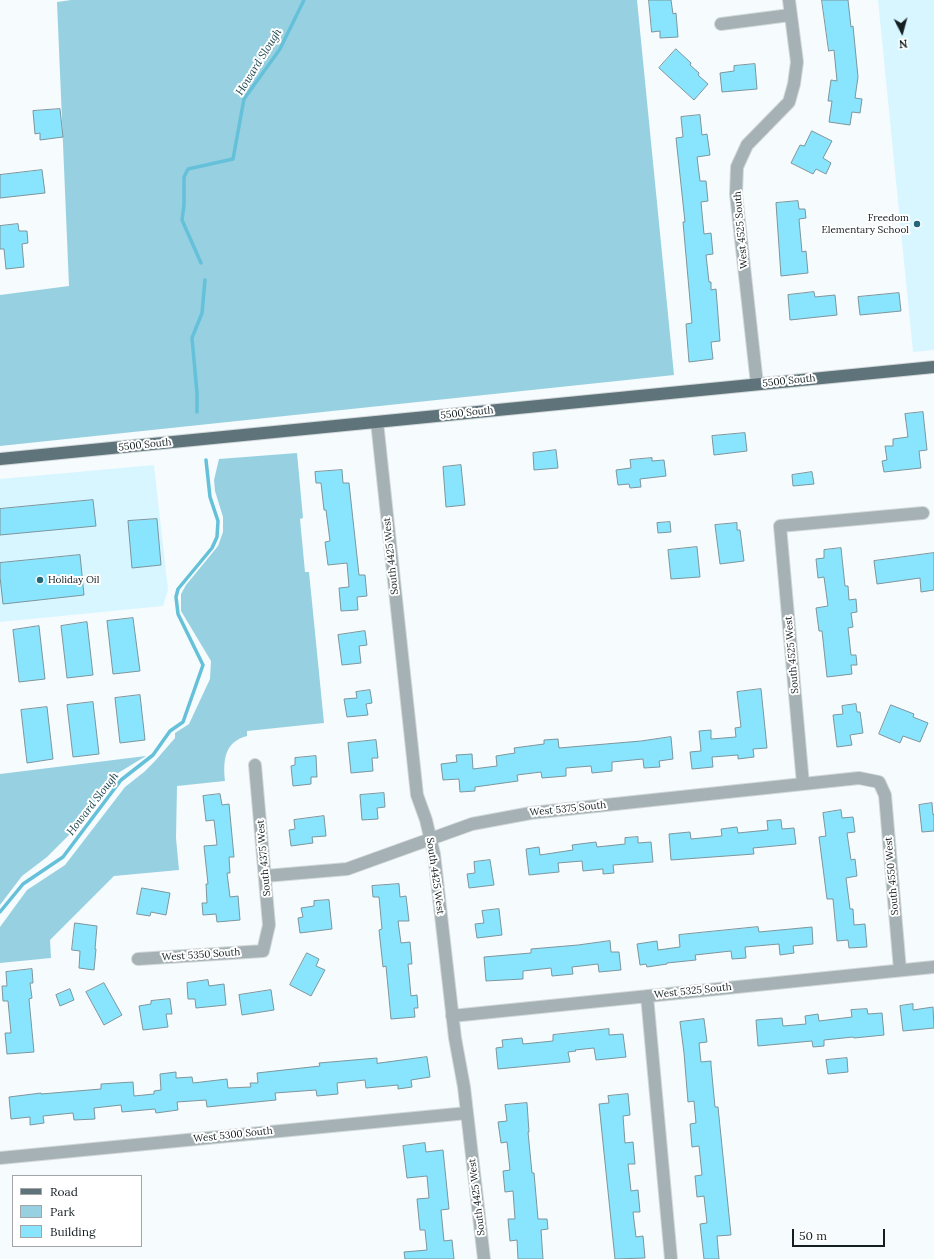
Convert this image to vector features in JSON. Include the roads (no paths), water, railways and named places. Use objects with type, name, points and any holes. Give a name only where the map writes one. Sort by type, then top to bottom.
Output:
[{"type":"main road","name":"5500 South","points":[[0,460],[934,367]]},
{"type":"street","name":"West 4525 South","points":[[757,384],[736,194],[738,167],[747,145],[789,102],[794,84],[797,62],[789,0]]},
{"type":"street","points":[[721,24],[790,15]]},
{"type":"street","name":"South 4425 West","points":[[377,422],[417,795],[426,820],[434,854],[452,1016],[467,1113],[484,1259]]},
{"type":"street","name":"South 4525 West","points":[[803,784],[780,526],[923,513]]},
{"type":"street","name":"South 4375 West","points":[[256,765],[270,925],[263,951]]},
{"type":"street","name":"West 5375 South","points":[[265,876],[347,869],[472,824],[530,813],[859,778],[879,782]]},
{"type":"street","name":"South 4550 West","points":[[879,782],[885,795],[900,970]]},
{"type":"street","name":"West 5350 South","points":[[138,960],[263,951]]},
{"type":"street","name":"West 5325 South","points":[[452,1016],[934,967]]},
{"type":"street","points":[[647,996],[671,1259]]},
{"type":"street","name":"West 5300 South","points":[[0,1158],[467,1113]]},
{"type":"waterway","name":"Howard Slough","points":[[201,263],[182,220],[184,205],[184,177],[188,169],[233,159],[244,99],[280,49],[304,0]]},
{"type":"waterway","name":"Howard Slough","points":[[197,412],[197,393],[192,338],[202,313],[205,280]]},
{"type":"waterway","name":"Howard Slough","points":[[0,912],[23,884],[63,857],[121,780],[153,755],[170,731],[183,722],[203,665],[178,614],[176,597],[178,589],[212,548],[217,537],[218,521],[210,497],[206,460]]},
{"type":"place","name":"Freedom Elementary School","points":[[917,224]]},
{"type":"place","name":"Holiday Oil","points":[[40,580]]}]
